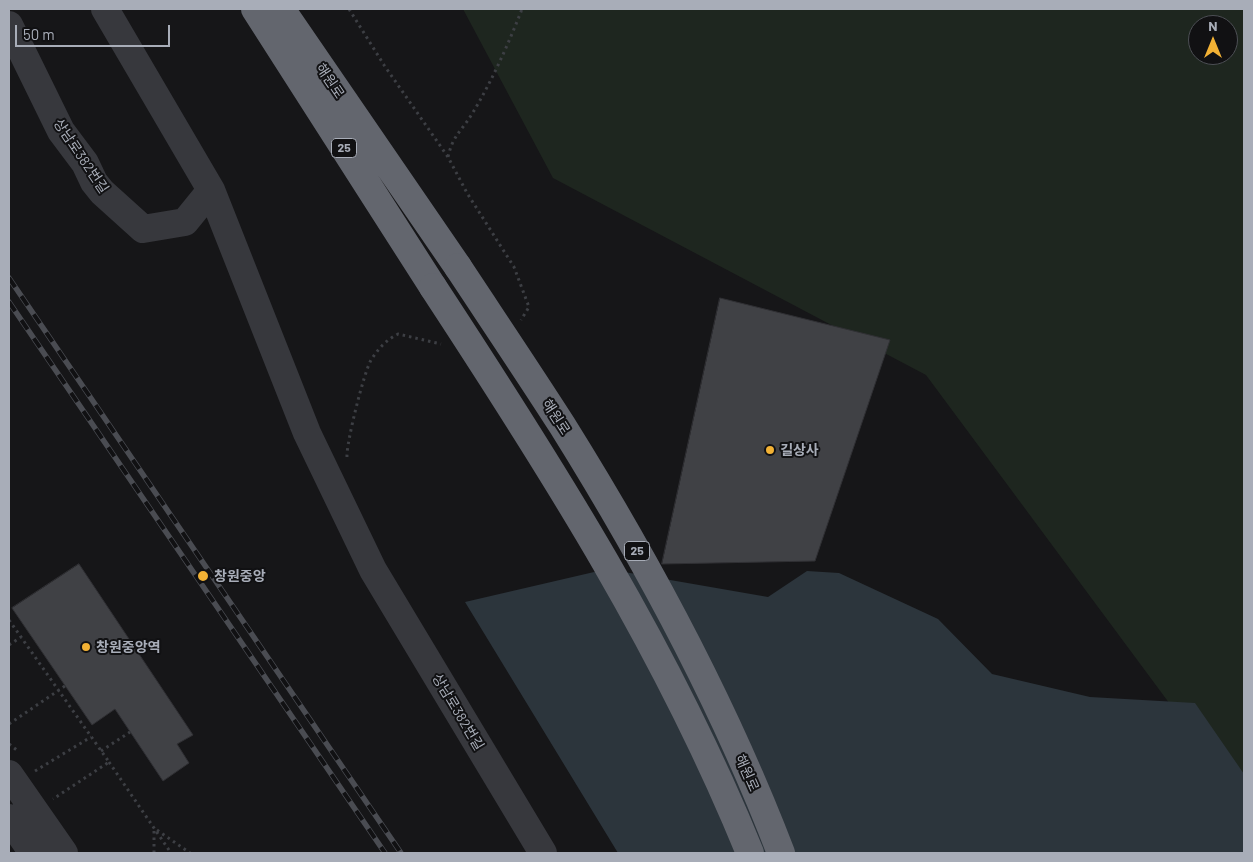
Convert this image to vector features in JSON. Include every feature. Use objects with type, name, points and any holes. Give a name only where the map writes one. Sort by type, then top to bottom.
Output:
[{"type":"highway","name":"해원로","points":[[255,9],[542,453],[636,613],[690,716],[750,853]]},
{"type":"highway","name":"해원로","points":[[281,9],[458,267],[562,425],[674,619],[718,709],[781,853]]},
{"type":"street","name":"상남로382번길","points":[[105,9],[211,190],[307,433],[375,568],[543,853]]},
{"type":"street","name":"상남로382번길","points":[[9,25],[61,132],[85,163],[94,182],[102,192],[143,229],[186,222],[211,190]]},
{"type":"street","points":[[21,773],[64,853]]},
{"type":"street","points":[[9,818],[33,853]]},
{"type":"street","points":[[9,831],[24,853]]},
{"type":"path","points":[[349,9],[384,65],[448,157],[467,193],[514,267],[529,307],[520,322]]},
{"type":"path","points":[[448,157],[452,140],[475,108],[511,38],[522,9]]},
{"type":"path","points":[[348,463],[346,455],[352,426],[370,362],[386,340],[398,334],[417,340],[449,345]]},
{"type":"path","points":[[9,620],[171,853]]},
{"type":"path","points":[[9,645],[21,637]]},
{"type":"path","points":[[9,724],[65,686]]},
{"type":"path","points":[[101,751],[130,732]]},
{"type":"path","points":[[21,773],[91,736]]},
{"type":"path","points":[[51,800],[109,762]]},
{"type":"path","points":[[154,828],[154,853]]},
{"type":"path","points":[[154,828],[190,853]]},
{"type":"shaded area","points":[[463,9],[1244,9],[1244,804],[926,375],[553,178]]},
{"type":"shaded area","points":[[607,569],[768,597],[807,571],[839,573],[938,619],[992,674],[1090,697],[1195,703],[1244,774],[1244,853],[618,853],[465,602]]},
{"type":"building","name":"길상사","points":[[720,298],[890,340],[815,561],[662,564]]},
{"type":"building","name":"창원중앙역","points":[[79,564],[193,735],[177,744],[189,763],[163,781],[115,709],[92,725],[12,608]]},
{"type":"railway","points":[[9,278],[401,853]]},
{"type":"railway","points":[[9,302],[385,853]]},
{"type":"place","name":"길상사","points":[[770,450]]},
{"type":"place","name":"창원중앙","points":[[203,576]]},
{"type":"place","name":"창원중앙역","points":[[86,647]]}]
